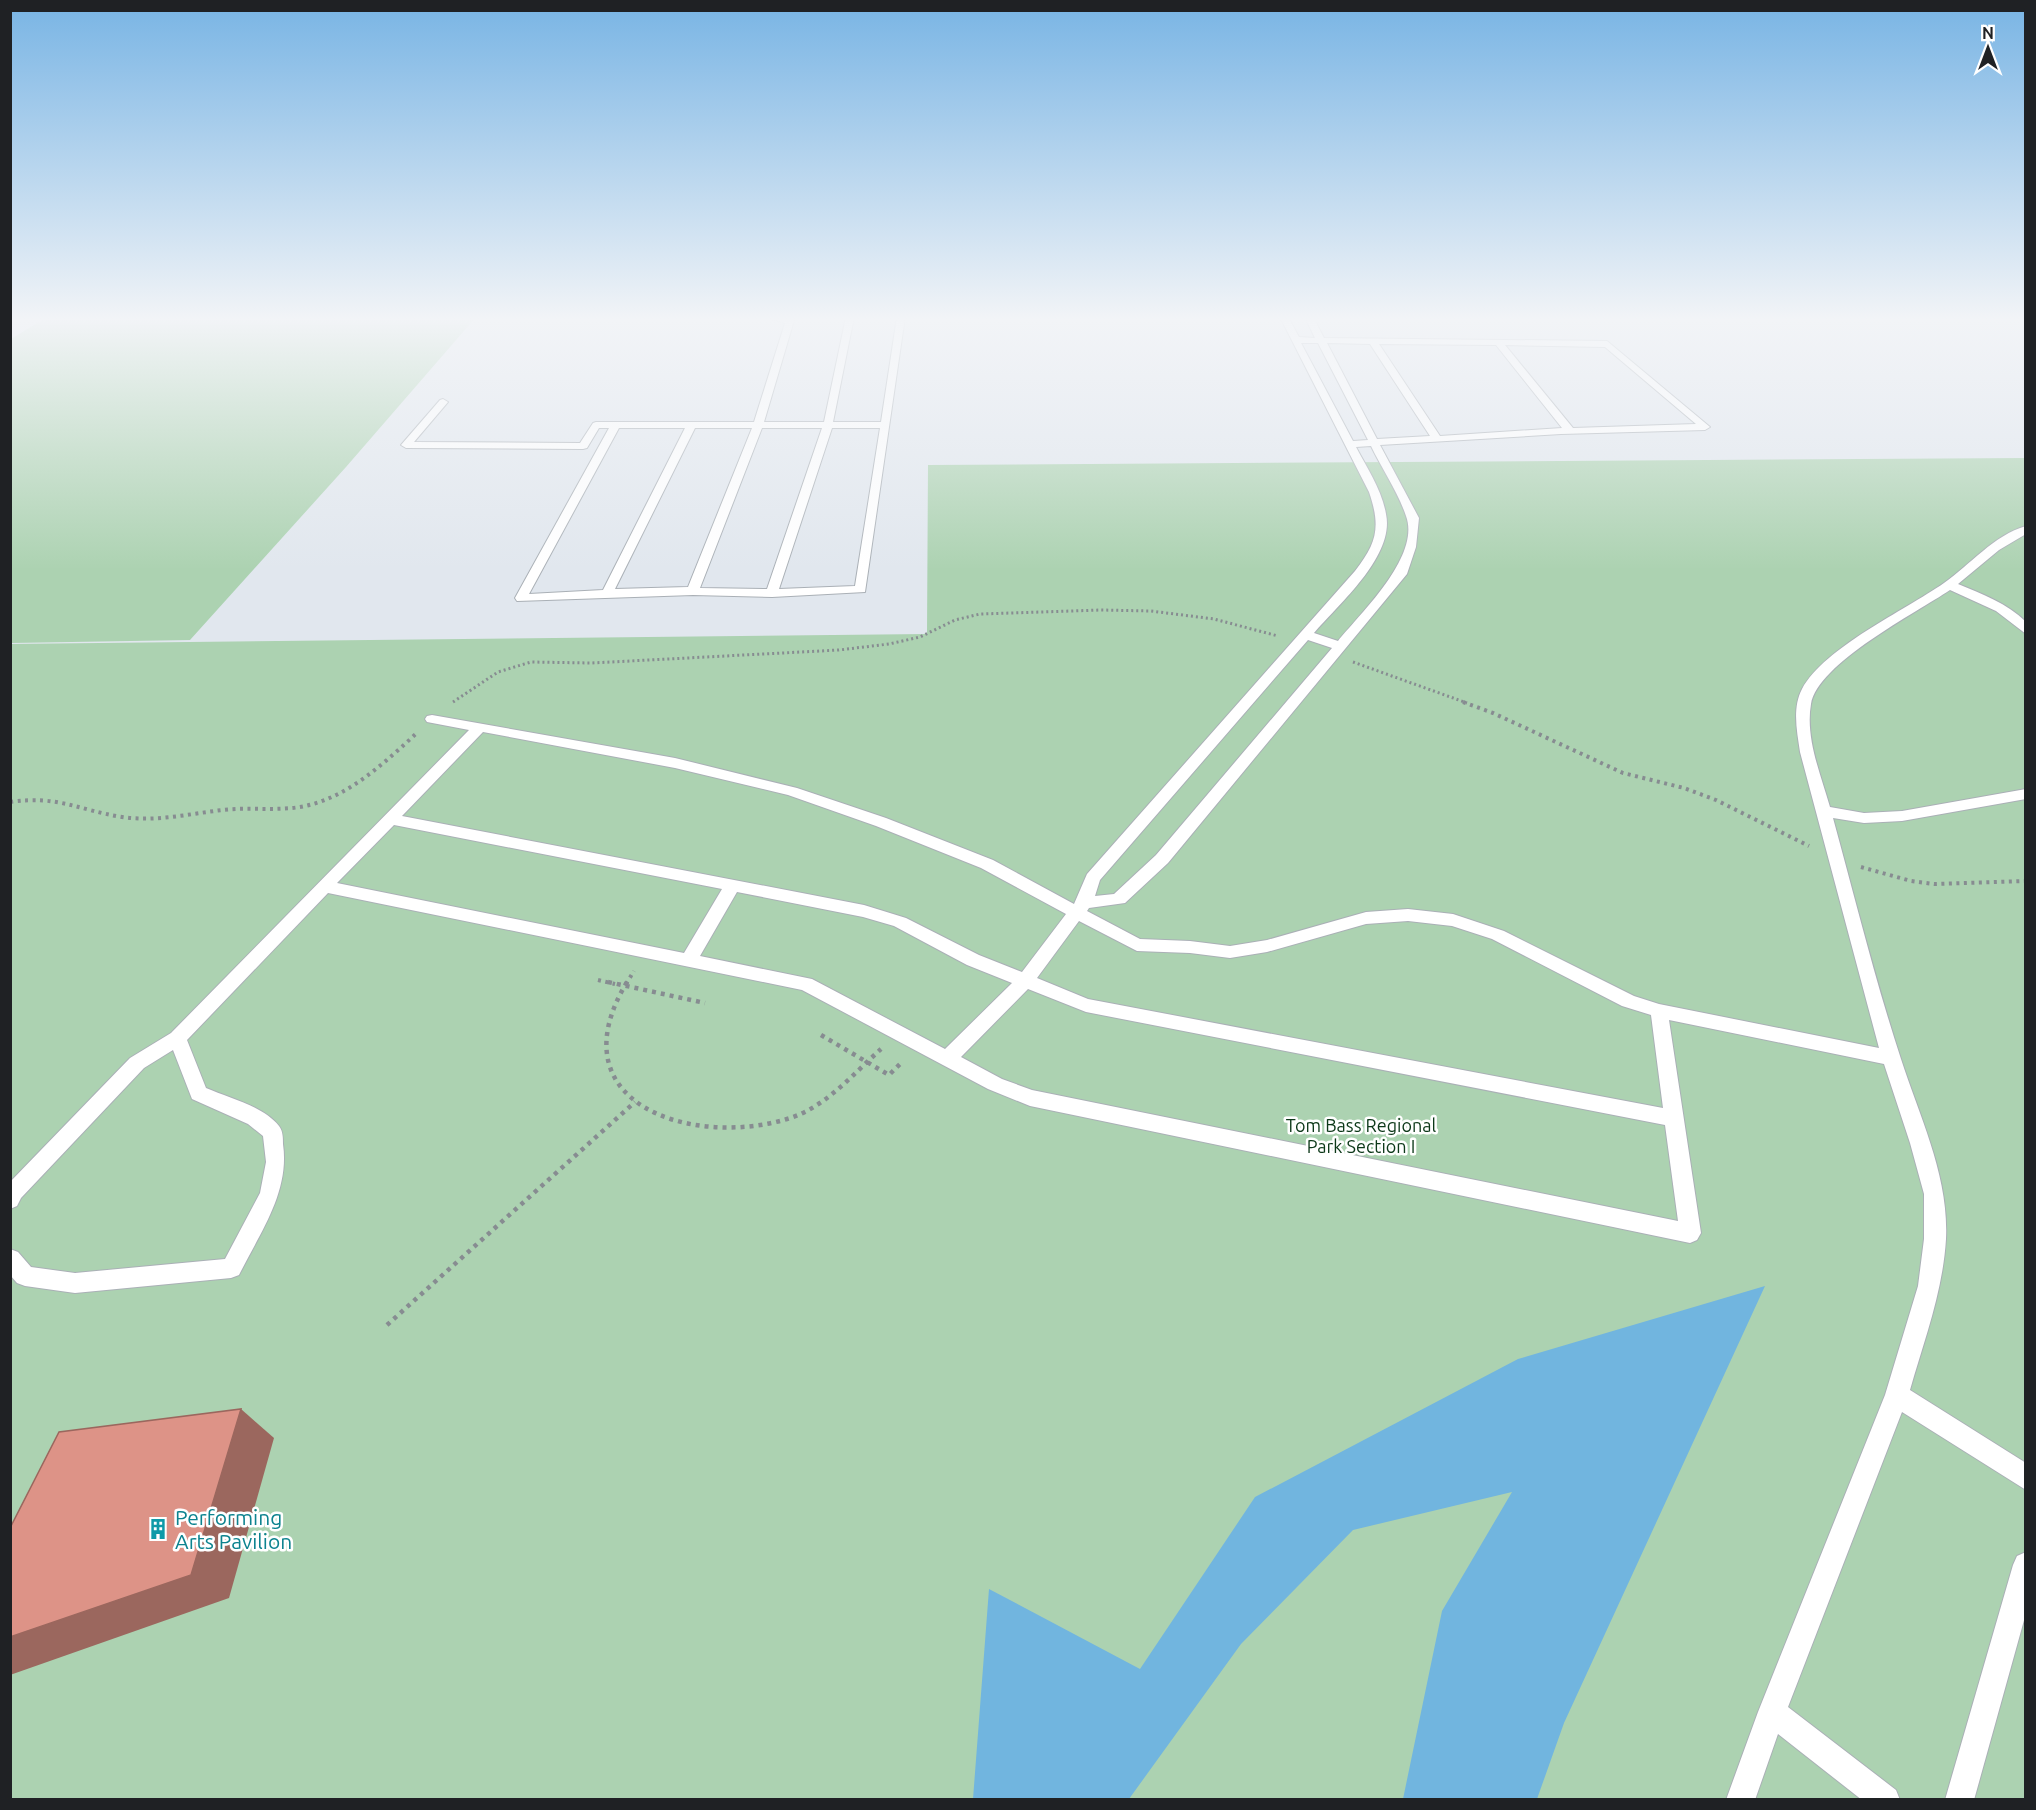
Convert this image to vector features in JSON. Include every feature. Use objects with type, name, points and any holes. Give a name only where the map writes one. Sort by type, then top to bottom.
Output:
[{"type":"lane","points":[[693,591],[758,426],[765,401]]},
{"type":"lane","points":[[772,593],[828,425],[833,401]]},
{"type":"lane","points":[[615,426],[521,598],[607,593],[693,591],[772,593],[861,589],[887,401]]},
{"type":"lane","points":[[947,1059],[1025,981],[1081,907],[1094,878],[1374,556],[1382,540],[1381,508],[1329,401]]},
{"type":"lane","points":[[1081,907],[1119,899],[1162,859],[1401,574],[1414,538],[1413,518],[1355,401]]},
{"type":"lane","points":[[1412,401],[1437,439]]},
{"type":"lane","points":[[1546,401],[1570,431]]},
{"type":"lane","points":[[1351,444],[1570,431],[1705,427],[1675,401]]},
{"type":"lane","points":[[443,402],[406,445],[583,446],[596,425],[884,425]]},
{"type":"lane","points":[[607,593],[691,426]]},
{"type":"lane","points":[[1740,1800],[1772,1712],[1897,1395],[1929,1286],[1935,1239],[1934,1194],[1920,1143],[1891,1058],[1807,752],[1802,719],[1804,704],[1810,688],[1830,664],[1949,585],[2025,529]]},
{"type":"lane","points":[[1949,585],[1989,601],[2006,612],[2025,630]]},
{"type":"lane","points":[[1303,638],[1336,650]]},
{"type":"lane","points":[[432,719],[675,763],[792,791],[881,822],[987,864],[1081,907],[1137,945],[1190,947],[1230,952],[1267,946],[1366,918],[1407,915],[1454,920],[1498,934],[1628,1001],[1659,1011],[1891,1058]]},
{"type":"lane","points":[[10,1200],[22,1183],[137,1063],[177,1038],[478,728]]},
{"type":"lane","points":[[1823,811],[1863,818],[1902,816],[2025,795]]},
{"type":"lane","points":[[390,819],[864,911],[900,922],[973,960],[1086,1005],[1672,1118]]},
{"type":"lane","points":[[323,886],[806,984],[995,1084],[1030,1098],[1689,1233],[1659,1011]]},
{"type":"lane","points":[[689,960],[732,886]]},
{"type":"lane","points":[[10,1259],[25,1276],[75,1283],[231,1268],[270,1194],[276,1162],[272,1132],[255,1118],[199,1093],[177,1038]]},
{"type":"lane","points":[[1897,1395],[2025,1478]]},
{"type":"lane","points":[[1959,1800],[2025,1564]]},
{"type":"lane","points":[[1772,1712],[1886,1800]]},
{"type":"path","points":[[10,802],[49,798],[120,817],[144,819],[233,808],[300,807],[318,802],[373,771],[451,703],[498,672],[531,662],[592,663],[838,650],[889,644],[920,637],[955,620],[980,614],[1101,610],[1172,612],[1303,638]]},
{"type":"path","points":[[1336,650],[1492,713],[1623,773],[1684,788],[1716,800],[1837,859],[1911,881],[1934,884],[2025,881]]},
{"type":"path","points":[[647,952],[625,986],[606,1030],[605,1048],[608,1071],[622,1092],[646,1111],[676,1121],[711,1128],[745,1127],[787,1119],[816,1104],[847,1082],[900,1033]]},
{"type":"path","points":[[598,980],[705,1003]]},
{"type":"path","points":[[821,1035],[889,1075],[921,1044]]},
{"type":"path","points":[[387,1325],[635,1102]]},
{"type":"green space","points":[[11,401],[403,401],[190,640],[11,643]]},
{"type":"green space","name":"Tom Bass Regional Park Section I","points":[[2025,458],[2025,1799],[11,1799],[10,644],[927,634],[928,465]]},
{"type":"water","points":[[1765,1286],[1564,1723],[1537,1799],[1403,1799],[1442,1611],[1512,1492],[1353,1530],[1241,1644],[1129,1799],[973,1799],[989,1589],[1140,1669],[1255,1497],[1518,1359]]},
{"type":"building","name":"Performing Arts Pavilion","points":[[241,1409],[191,1575],[10,1637],[10,1528],[59,1432]]},
{"type":"place","name":"Performing Arts Pavilion","points":[[158,1529]]}]
